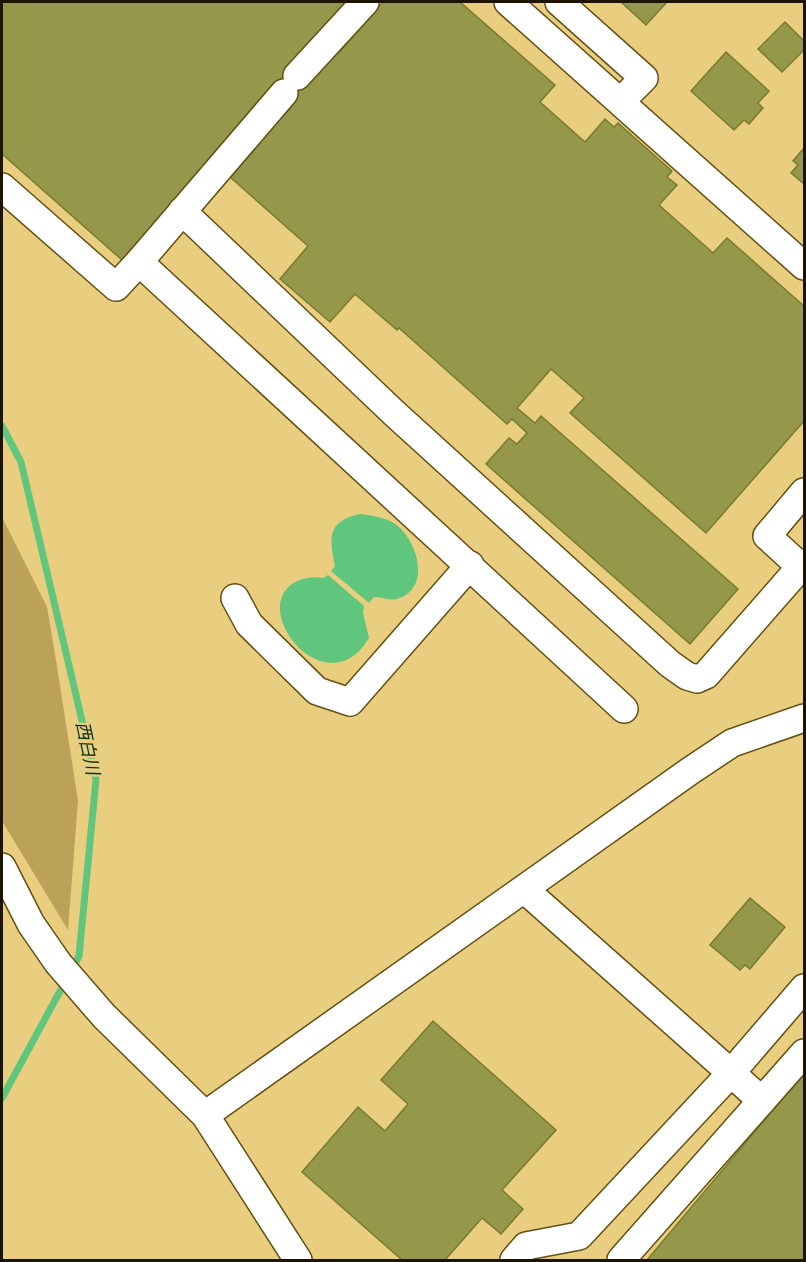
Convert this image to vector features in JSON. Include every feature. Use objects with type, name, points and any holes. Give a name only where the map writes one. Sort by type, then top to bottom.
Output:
[{"type":"street","points":[[2,187],[116,287],[290,85],[365,2]]},
{"type":"street","points":[[508,2],[804,266]]},
{"type":"street","points":[[559,2],[644,78],[620,102]]},
{"type":"street","points":[[182,211],[394,413],[670,664],[687,676],[697,679],[706,675],[803,565],[767,536],[804,492]]},
{"type":"street","points":[[139,262],[470,565],[624,710]]},
{"type":"street","points":[[235,598],[249,624],[318,691],[350,702],[470,565]]},
{"type":"street","points":[[205,1115],[732,743],[804,718]]},
{"type":"street","points":[[2,867],[31,924],[58,963],[104,1016],[205,1115],[298,1260]]},
{"type":"street","points":[[525,890],[762,1101]]},
{"type":"street","points":[[514,1260],[526,1246],[579,1236],[731,1073],[804,988]]},
{"type":"street","points":[[621,1260],[804,1053]]},
{"type":"shaded area","points":[[360,514],[376,516],[392,522],[401,529],[414,549],[418,573],[415,584],[408,593],[397,599],[374,597],[369,603],[331,571],[335,566],[332,539],[336,526],[349,517]]},
{"type":"shaded area","points":[[2,517],[47,607],[56,660],[78,801],[68,930],[2,821]]},
{"type":"shaded area","points":[[328,575],[364,606],[363,613],[369,638],[352,657],[334,663],[316,659],[299,648],[287,632],[281,615],[282,598],[292,584],[311,577],[323,578]]},
{"type":"building","points":[[2,2],[349,2],[334,50],[338,54],[383,2],[460,2],[555,85],[540,102],[585,142],[605,119],[614,127],[618,123],[672,171],[667,177],[677,185],[659,205],[713,253],[727,238],[804,306],[804,421],[706,533],[570,413],[584,398],[551,369],[517,408],[535,423],[541,416],[738,589],[690,644],[486,464],[509,438],[517,444],[527,433],[512,419],[507,424],[399,328],[397,330],[355,294],[330,322],[280,279],[308,246],[230,177],[295,102],[275,85],[122,260],[2,154]]},
{"type":"building","points":[[621,2],[667,2],[646,25]]},
{"type":"building","points":[[785,22],[804,41],[804,50],[782,72],[758,49]]},
{"type":"building","points":[[726,52],[769,91],[758,103],[763,108],[749,124],[744,120],[734,130],[691,91]]},
{"type":"building","points":[[804,148],[804,184],[791,173],[798,165],[793,161]]},
{"type":"building","points":[[750,898],[785,927],[750,969],[745,965],[740,970],[710,945]]},
{"type":"building","points":[[433,1021],[556,1130],[502,1190],[523,1209],[501,1234],[482,1218],[445,1260],[402,1260],[302,1172],[358,1107],[385,1131],[408,1104],[381,1080]]},
{"type":"building","points":[[804,1073],[804,1260],[647,1260]]},
{"type":"waterway","name":"西白川","points":[[2,426],[21,462],[96,780],[79,956],[72,969]]},
{"type":"waterway","name":"西白川","points":[[2,1098],[65,982]]}]
